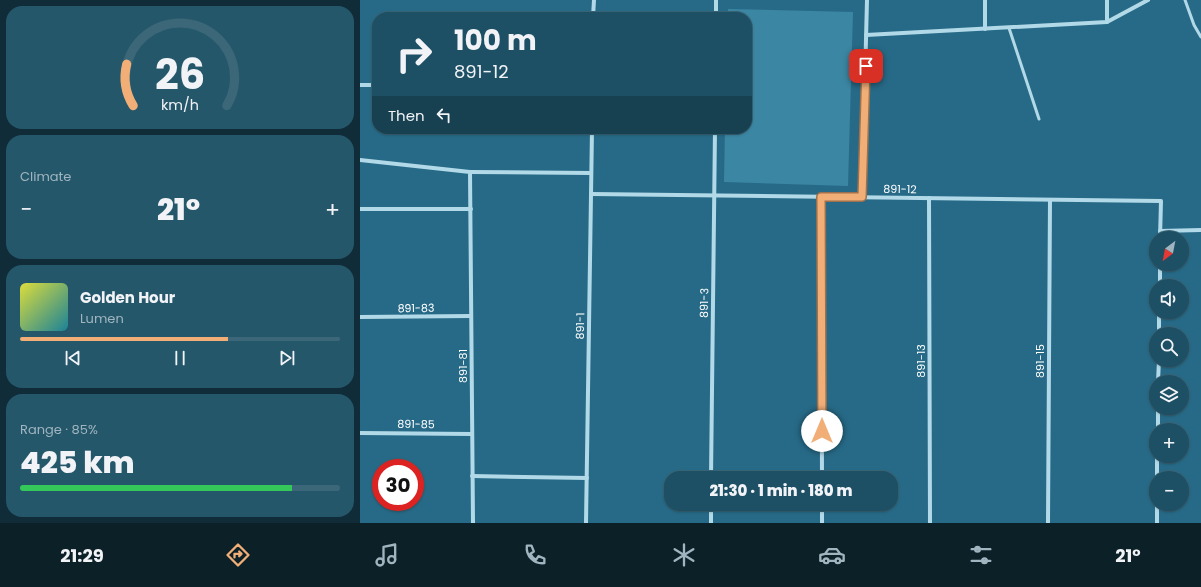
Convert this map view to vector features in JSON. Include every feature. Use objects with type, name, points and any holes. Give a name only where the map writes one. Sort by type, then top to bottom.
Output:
[{"type":"street","points":[[593,12],[594,0]]},
{"type":"street","points":[[716,0],[716,12]]},
{"type":"street","points":[[862,197],[867,0]]},
{"type":"street","points":[[985,0],[985,29]]},
{"type":"street","points":[[1107,0],[1107,22]]},
{"type":"street","points":[[866,35],[1107,22],[1148,0]]},
{"type":"street","points":[[360,85],[372,85]]},
{"type":"street","name":"891-1","points":[[586,523],[592,134]]},
{"type":"street","name":"891-3","points":[[711,471],[715,134]]},
{"type":"street","points":[[360,160],[470,172],[591,173]]},
{"type":"street","name":"891-81","points":[[470,172],[472,523]]},
{"type":"street","name":"891-12","points":[[591,194],[1161,201],[1160,231]]},
{"type":"street","points":[[821,197],[822,471]]},
{"type":"street","name":"891-13","points":[[929,198],[930,523]]},
{"type":"street","name":"891-15","points":[[1048,523],[1050,200]]},
{"type":"street","points":[[360,209],[471,209]]},
{"type":"street","points":[[1160,231],[1201,230]]},
{"type":"street","name":"891-83","points":[[360,317],[471,316]]},
{"type":"street","name":"891-85","points":[[360,433],[472,434]]},
{"type":"street","points":[[472,476],[587,478]]},
{"type":"street","points":[[710,523],[711,511]]},
{"type":"street","points":[[822,511],[822,523]]},
{"type":"street","points":[[1156,523],[1157,511]]},
{"type":"lane","points":[[1185,0],[1194,25],[1201,37]]},
{"type":"lane","points":[[1009,28],[1039,119]]},
{"type":"shaded area","points":[[728,9],[853,12],[848,186],[724,182],[725,134],[752,134],[752,12],[728,12]]},
{"type":"route","points":[[822,431],[821,197],[862,197],[866,66]]}]
